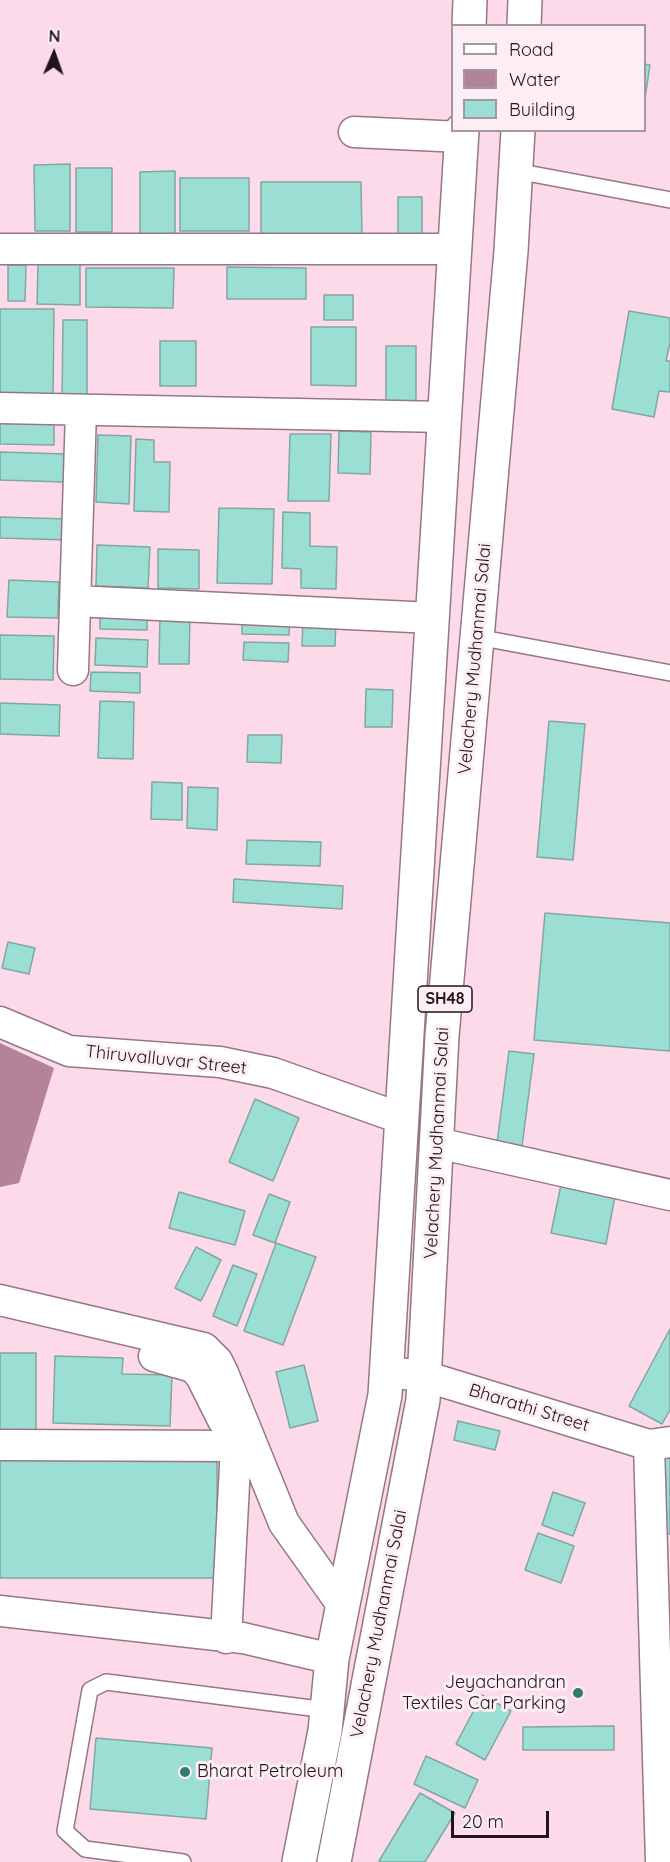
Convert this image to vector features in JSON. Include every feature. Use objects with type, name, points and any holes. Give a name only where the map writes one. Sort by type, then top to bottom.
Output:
[{"type":"main road","points":[[469,24],[470,0]]},
{"type":"main road","points":[[524,24],[525,0]]},
{"type":"main road","name":"Velachery Mudhanmai Salai","points":[[334,1862],[423,1400],[443,1024],[518,132]]},
{"type":"main road","name":"Velachery Mudhanmai Salai","points":[[299,1862],[325,1731],[332,1659],[386,1395],[462,134]]},
{"type":"street","points":[[354,132],[462,134]]},
{"type":"street","points":[[0,249],[456,249]]},
{"type":"street","points":[[0,408],[445,417]]},
{"type":"street","points":[[73,670],[81,410]]},
{"type":"street","points":[[75,601],[433,618]]},
{"type":"street","name":"Thiruvalluvar Street","points":[[0,1022],[69,1050],[220,1062],[273,1073],[402,1119]]},
{"type":"street","points":[[437,1143],[670,1195]]},
{"type":"street","points":[[0,1300],[204,1348],[217,1361],[224,1373],[284,1523],[343,1606]]},
{"type":"street","points":[[0,1316],[28,1320],[193,1367],[201,1376],[236,1446],[226,1638]]},
{"type":"street","name":"Bharathi Street","points":[[387,1372],[424,1376],[659,1443]]},
{"type":"street","points":[[659,1443],[665,1828],[661,1862]]},
{"type":"street","points":[[0,1445],[236,1446]]},
{"type":"street","points":[[0,1611],[226,1638],[243,1638],[332,1659]]},
{"type":"lane","points":[[516,171],[670,200]]},
{"type":"lane","points":[[477,637],[670,673]]},
{"type":"lane","points":[[183,1862],[85,1849],[65,1831],[90,1690],[106,1682],[327,1710]]},
{"type":"water","points":[[0,1043],[54,1068],[19,1183],[0,1187]]},
{"type":"building","points":[[646,64],[650,65],[646,92]]},
{"type":"building","points":[[70,164],[70,231],[35,231],[34,165]]},
{"type":"building","points":[[76,168],[112,168],[112,232],[76,232]]},
{"type":"building","points":[[175,171],[175,238],[140,238],[140,172]]},
{"type":"building","points":[[180,178],[249,178],[249,231],[180,231]]},
{"type":"building","points":[[261,182],[361,182],[362,237],[261,236]]},
{"type":"building","points":[[398,197],[422,197],[422,237],[398,236]]},
{"type":"building","points":[[38,264],[80,264],[80,305],[37,304]]},
{"type":"building","points":[[8,265],[26,265],[25,301],[8,301]]},
{"type":"building","points":[[227,267],[306,268],[306,299],[227,299]]},
{"type":"building","points":[[86,268],[174,268],[173,308],[86,307]]},
{"type":"building","points":[[324,295],[353,295],[353,320],[324,320]]},
{"type":"building","points":[[0,309],[54,309],[53,399],[0,399]]},
{"type":"building","points":[[629,311],[670,318],[670,343],[666,361],[670,361],[670,392],[659,391],[654,417],[612,409]]},
{"type":"building","points":[[63,320],[87,320],[87,400],[62,400]]},
{"type":"building","points":[[311,327],[356,327],[356,386],[311,385]]},
{"type":"building","points":[[160,341],[196,341],[196,386],[160,386]]},
{"type":"building","points":[[386,346],[416,346],[416,407],[386,406]]},
{"type":"building","points":[[0,420],[54,422],[54,445],[0,444]]},
{"type":"building","points":[[339,431],[371,432],[370,474],[338,473]]},
{"type":"building","points":[[290,434],[331,434],[329,501],[288,501]]},
{"type":"building","points":[[98,435],[131,436],[129,504],[96,502]]},
{"type":"building","points":[[136,439],[154,440],[154,462],[170,462],[169,512],[134,511]]},
{"type":"building","points":[[0,452],[65,454],[64,482],[0,480]]},
{"type":"building","points":[[219,508],[274,509],[272,584],[217,583]]},
{"type":"building","points":[[283,512],[310,513],[310,546],[337,547],[336,589],[301,588],[301,569],[282,568]]},
{"type":"building","points":[[0,517],[68,519],[68,540],[0,538]]},
{"type":"building","points":[[97,545],[150,547],[148,588],[96,586]]},
{"type":"building","points":[[158,549],[199,550],[199,589],[158,588]]},
{"type":"building","points":[[9,580],[59,582],[58,618],[7,617]]},
{"type":"building","points":[[100,613],[147,614],[147,630],[100,629]]},
{"type":"building","points":[[160,614],[190,615],[189,664],[159,664]]},
{"type":"building","points":[[242,617],[290,618],[289,635],[242,634]]},
{"type":"building","points":[[303,620],[336,620],[335,646],[302,646]]},
{"type":"building","points":[[0,635],[54,636],[53,680],[0,679]]},
{"type":"building","points":[[96,638],[148,640],[147,667],[95,665]]},
{"type":"building","points":[[244,642],[289,643],[288,662],[243,660]]},
{"type":"building","points":[[91,672],[140,673],[140,693],[90,691]]},
{"type":"building","points":[[366,689],[393,690],[392,727],[365,727]]},
{"type":"building","points":[[100,701],[134,702],[133,759],[98,758]]},
{"type":"building","points":[[0,703],[60,705],[59,736],[0,734]]},
{"type":"building","points":[[549,721],[585,724],[573,860],[537,857]]},
{"type":"building","points":[[248,735],[282,735],[281,763],[247,762]]},
{"type":"building","points":[[152,782],[182,783],[182,820],[151,819]]},
{"type":"building","points":[[188,787],[218,788],[217,830],[187,828]]},
{"type":"building","points":[[247,840],[321,842],[320,866],[246,864]]},
{"type":"building","points":[[234,879],[343,886],[342,909],[233,902]]},
{"type":"building","points":[[545,913],[670,923],[670,1051],[534,1040]]},
{"type":"building","points":[[8,942],[35,948],[29,974],[2,968]]},
{"type":"building","points":[[509,1051],[534,1054],[522,1146],[497,1143]]},
{"type":"building","points":[[255,1099],[299,1118],[273,1181],[229,1162]]},
{"type":"building","points":[[561,1185],[615,1196],[606,1244],[551,1233]]},
{"type":"building","points":[[179,1192],[245,1211],[235,1245],[169,1228]]},
{"type":"building","points":[[269,1194],[290,1202],[275,1243],[253,1235]]},
{"type":"building","points":[[276,1243],[316,1257],[283,1345],[244,1331]]},
{"type":"building","points":[[196,1247],[221,1260],[201,1301],[175,1288]]},
{"type":"building","points":[[233,1265],[257,1274],[237,1326],[213,1316]]},
{"type":"building","points":[[670,1329],[670,1410],[662,1424],[629,1406]]},
{"type":"building","points":[[0,1353],[36,1353],[36,1431],[0,1431]]},
{"type":"building","points":[[55,1356],[123,1358],[122,1374],[172,1375],[170,1426],[53,1423]]},
{"type":"building","points":[[304,1365],[318,1421],[290,1428],[276,1372]]},
{"type":"building","points":[[458,1421],[500,1431],[495,1450],[454,1440]]},
{"type":"building","points":[[217,1450],[217,1578],[0,1578],[0,1451]]},
{"type":"building","points":[[670,1453],[670,1534],[661,1534],[658,1454]]},
{"type":"building","points":[[553,1492],[585,1503],[573,1536],[542,1525]]},
{"type":"building","points":[[538,1533],[574,1546],[561,1583],[525,1570]]},
{"type":"building","points":[[482,1695],[511,1711],[485,1760],[456,1744]]},
{"type":"building","points":[[614,1726],[614,1750],[523,1750],[523,1727]]},
{"type":"building","points":[[96,1738],[212,1748],[206,1819],[90,1809]]},
{"type":"building","points":[[426,1756],[478,1780],[465,1808],[414,1784]]},
{"type":"building","points":[[420,1793],[455,1813],[425,1862],[379,1861]]},
{"type":"place","name":"Jeyachandran Textiles Car Parking","points":[[578,1693]]},
{"type":"place","name":"Bharat Petroleum","points":[[185,1772]]}]
